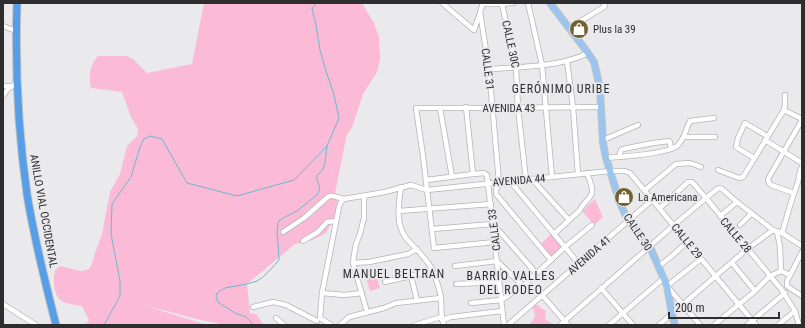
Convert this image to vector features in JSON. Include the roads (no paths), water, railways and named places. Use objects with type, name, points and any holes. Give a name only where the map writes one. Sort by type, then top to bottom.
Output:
[{"type":"highway","name":"ANILLO VIAL OCCIDENTAL","points":[[17,3],[15,84],[27,195],[37,248],[56,325]]},
{"type":"main road","name":"CALLE 30","points":[[553,4],[594,62],[598,75],[602,106],[603,140],[610,171],[620,203],[628,221],[650,247],[659,266],[667,286],[675,325]]},
{"type":"street","points":[[442,3],[474,30],[480,12]]},
{"type":"street","points":[[482,3],[513,3]]},
{"type":"street","name":"CALLE 31","points":[[482,3],[480,12],[489,69],[499,182],[496,194],[550,260]]},
{"type":"street","points":[[528,3],[542,65],[552,177]]},
{"type":"street","points":[[569,28],[604,6],[605,5],[603,3]]},
{"type":"street","name":"CALLE 30C","points":[[502,4],[516,68],[518,108],[526,180]]},
{"type":"street","points":[[3,26],[16,31]]},
{"type":"street","points":[[489,69],[516,68],[567,61],[588,53]]},
{"type":"street","points":[[567,61],[573,107],[578,174]]},
{"type":"street","points":[[3,86],[15,84]]},
{"type":"street","points":[[3,96],[15,84]]},
{"type":"street","points":[[718,170],[741,179],[743,178],[784,110],[785,95]]},
{"type":"street","name":"AVENIDA 43","points":[[426,180],[416,108],[602,106]]},
{"type":"street","points":[[466,107],[473,174]]},
{"type":"street","points":[[440,108],[452,177]]},
{"type":"street","points":[[784,110],[802,120],[768,179],[768,182],[771,185],[794,193]]},
{"type":"street","points":[[606,158],[654,153],[671,149],[676,147],[684,137],[690,121],[714,118]]},
{"type":"street","points":[[754,158],[736,147],[738,138],[745,123],[784,152],[802,163]]},
{"type":"street","points":[[603,140],[638,125]]},
{"type":"street","points":[[684,137],[715,137]]},
{"type":"street","points":[[619,157],[621,150],[623,149],[668,140],[670,142],[671,149]]},
{"type":"street","points":[[645,190],[676,164],[690,163],[701,166]]},
{"type":"street","points":[[659,325],[748,249],[777,231],[794,193],[802,167]]},
{"type":"street","name":"AVENIDA 44","points":[[283,232],[304,218],[329,196],[344,199],[411,185],[427,190],[610,171]]},
{"type":"street","name":"CALLE 29","points":[[610,171],[630,172],[754,323]]},
{"type":"street","points":[[488,183],[486,174],[473,174],[426,180],[434,248],[495,242]]},
{"type":"street","points":[[554,234],[580,210],[591,195],[592,190],[587,174]]},
{"type":"street","points":[[465,175],[466,186]]},
{"type":"street","points":[[532,179],[569,220]]},
{"type":"street","points":[[510,181],[579,264]]},
{"type":"street","name":"CALLE 28","points":[[660,208],[688,182],[692,182],[784,294],[795,312],[799,325]]},
{"type":"street","name":"CALLE 33","points":[[488,183],[504,325]]},
{"type":"street","points":[[402,187],[399,222],[405,236],[417,249],[432,270],[441,298],[442,318],[444,325]]},
{"type":"street","points":[[560,325],[566,323],[601,288],[706,198],[720,188],[751,213],[802,246]]},
{"type":"street","points":[[364,196],[364,218],[356,244],[353,262],[367,312]]},
{"type":"street","points":[[311,325],[318,319],[336,221],[341,202],[344,199]]},
{"type":"street","name":"AVENIDA 41","points":[[508,325],[652,200]]},
{"type":"street","points":[[720,216],[737,202]]},
{"type":"street","points":[[399,211],[491,204]]},
{"type":"street","points":[[740,224],[751,213]]},
{"type":"street","points":[[304,241],[318,232],[327,222],[336,221]]},
{"type":"street","points":[[432,229],[493,224],[536,273]]},
{"type":"street","points":[[471,303],[501,300],[523,286],[550,260],[592,225]]},
{"type":"street","points":[[777,231],[780,247],[781,271]]},
{"type":"street","points":[[659,266],[673,256],[688,242]]},
{"type":"street","points":[[353,262],[369,262],[408,254],[417,249]]},
{"type":"street","points":[[802,252],[786,283],[802,296]]},
{"type":"street","points":[[667,286],[701,259]]},
{"type":"street","points":[[455,266],[497,261],[523,286]]},
{"type":"street","points":[[732,263],[755,291]]},
{"type":"street","points":[[385,282],[432,270]]},
{"type":"street","points":[[714,325],[755,291],[770,276],[781,271],[790,275]]},
{"type":"street","points":[[411,276],[417,300]]},
{"type":"street","points":[[609,325],[664,278]]},
{"type":"street","points":[[456,284],[499,282]]},
{"type":"street","name":"CALLE 30","points":[[667,286],[700,325]]},
{"type":"street","points":[[601,288],[633,325]]},
{"type":"street","points":[[322,293],[344,295],[362,293]]},
{"type":"street","points":[[747,325],[754,323],[784,294]]},
{"type":"street","points":[[542,295],[566,323]]},
{"type":"street","points":[[340,325],[349,316],[384,308],[396,303],[441,298]]},
{"type":"street","points":[[253,307],[274,302],[286,305],[331,325]]},
{"type":"street","points":[[3,304],[36,325]]},
{"type":"street","points":[[415,325],[442,318],[502,311]]},
{"type":"street","points":[[778,325],[795,312]]},
{"type":"street","points":[[276,318],[284,325]]},
{"type":"waterway","points":[[104,325],[120,296],[120,281],[111,234],[112,204],[131,177],[144,139],[150,136],[162,139],[187,183],[237,196],[294,180],[327,146],[339,118],[334,95],[320,50],[312,9],[316,3]]},
{"type":"waterway","points":[[254,325],[246,317],[235,313],[219,303],[216,296],[217,293],[225,288],[257,281],[263,277],[279,260],[277,232],[278,223],[283,218],[297,211],[319,192],[317,176],[324,166],[327,146]]},
{"type":"place","name":"Plus la 39","points":[[579,29]]},
{"type":"place","name":"La Americana","points":[[624,197]]},
{"type":"district","name":"GERÓNIMO URIBE","points":[[561,89]]},
{"type":"district","name":"MANUEL BELTRAN","points":[[394,274]]},
{"type":"district","name":"BARRIO VALLES DEL RODEO","points":[[511,283]]}]
